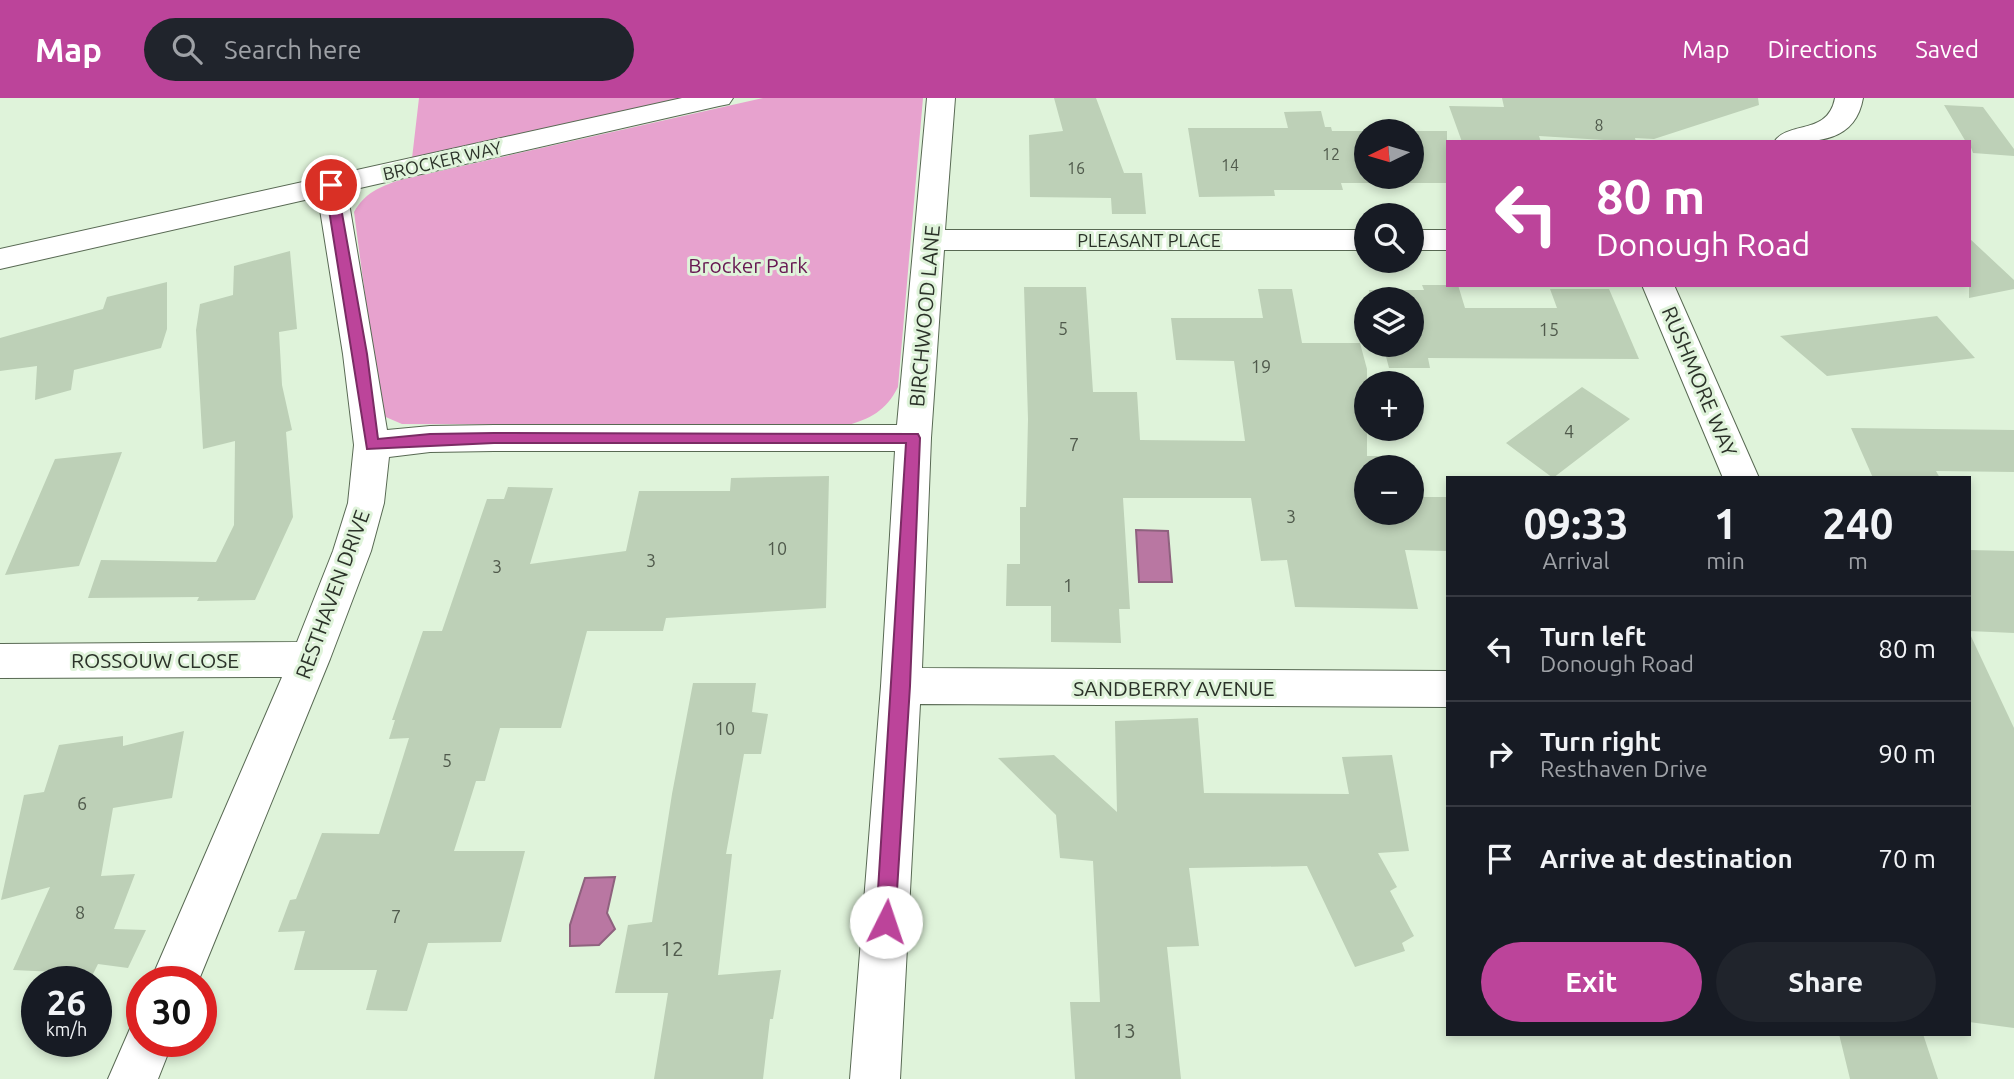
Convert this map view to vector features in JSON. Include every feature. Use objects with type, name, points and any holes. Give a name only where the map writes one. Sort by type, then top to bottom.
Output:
[{"type":"street","name":"BROCKER WAY","points":[[0,259],[719,98]]},
{"type":"street","name":"BIRCHWOOD LANE","points":[[875,1079],[901,686],[913,438],[932,240],[941,98]]},
{"type":"street","points":[[1793,140],[1839,123],[1849,111],[1849,98]]},
{"type":"street","name":"RESTHAVEN DRIVE","points":[[181,966],[310,659],[352,551],[366,503],[372,445],[360,354],[331,185]]},
{"type":"street","name":"PLEASANT PLACE","points":[[932,240],[1354,240]]},
{"type":"street","points":[[1424,240],[1446,240]]},
{"type":"street","name":"RUSHMORE WAY","points":[[1659,287],[1740,476]]},
{"type":"street","points":[[372,445],[430,439],[494,438],[913,438]]},
{"type":"street","name":"ROSSOUW CLOSE","points":[[0,661],[310,659]]},
{"type":"street","name":"SANDBERRY AVENUE","points":[[901,686],[1446,689]]},
{"type":"street","points":[[133,1079],[142,1057]]},
{"type":"green space","points":[[419,98],[719,98],[411,167]]},
{"type":"green space","name":"Brocker Park","points":[[763,98],[923,98],[898,387],[883,408],[870,417],[845,426],[402,424],[381,415],[354,212],[368,195],[400,180]]},
{"type":"shaded area","points":[[1136,530],[1168,531],[1172,582],[1139,582]]},
{"type":"shaded area","points":[[615,877],[607,913],[615,929],[599,945],[570,946],[570,925],[585,878]]},
{"type":"building","points":[[1054,98],[1096,98],[1124,173],[1142,173],[1146,214],[1112,214],[1111,198],[1030,197],[1029,135],[1063,131]]},
{"type":"building","points":[[1502,98],[1758,98],[1759,105],[1654,139],[1636,140],[1539,136],[1540,140],[1461,140],[1449,106],[1504,107]]},
{"type":"building","points":[[1944,105],[1983,107],[2014,149],[2014,156],[1973,153],[1971,140],[1965,140]]},
{"type":"building","points":[[1321,111],[1325,127],[1331,127],[1332,131],[1354,131],[1354,183],[1341,183],[1343,190],[1274,190],[1275,196],[1199,197],[1188,128],[1288,128],[1284,112]]},
{"type":"building","points":[[1424,131],[1447,131],[1446,183],[1424,183]]},
{"type":"building","points":[[1971,240],[2014,280],[2014,289],[1969,298]]},
{"type":"building","points":[[290,251],[297,329],[279,332],[282,385],[292,430],[286,432],[293,517],[255,600],[197,601],[199,597],[88,598],[101,560],[216,562],[234,525],[235,441],[203,449],[196,330],[200,304],[233,295],[234,266]]},
{"type":"building","points":[[167,282],[167,329],[161,348],[74,370],[71,390],[35,400],[37,366],[0,371],[0,338],[103,309],[107,297]]},
{"type":"building","points":[[1422,285],[1459,287],[1465,308],[1557,308],[1550,289],[1609,289],[1639,359],[1428,358],[1430,368],[1389,368],[1386,357],[1424,357]]},
{"type":"building","points":[[1024,287],[1086,287],[1093,392],[1137,392],[1140,440],[1245,441],[1234,361],[1176,360],[1171,318],[1263,318],[1258,289],[1292,289],[1302,343],[1354,343],[1354,357],[1364,357],[1367,369],[1354,371],[1354,441],[1367,441],[1367,455],[1354,455],[1354,525],[1424,525],[1424,497],[1446,497],[1446,551],[1405,550],[1418,609],[1295,607],[1287,560],[1261,561],[1251,498],[1123,498],[1130,609],[1119,609],[1121,643],[1051,642],[1051,606],[1006,606],[1007,564],[1020,564],[1020,507],[1026,507],[1028,419]]},
{"type":"building","points":[[1937,316],[1975,358],[1827,376],[1780,336]]},
{"type":"building","points":[[1582,387],[1630,419],[1556,476],[1550,476],[1506,443]]},
{"type":"building","points":[[1851,428],[2014,430],[2014,472],[1936,471],[1939,476],[1872,476]]},
{"type":"building","points":[[122,452],[79,566],[5,575],[55,459]]},
{"type":"building","points":[[829,476],[826,608],[666,618],[663,631],[587,631],[561,728],[500,728],[485,781],[476,781],[454,851],[525,851],[501,942],[428,943],[407,1011],[366,1010],[377,970],[294,970],[305,931],[278,932],[290,900],[296,899],[322,833],[379,834],[409,738],[389,739],[395,720],[392,720],[423,631],[442,631],[487,499],[504,499],[508,487],[553,488],[530,564],[626,551],[639,491],[730,491],[731,478]]},
{"type":"building","points":[[1971,550],[2014,551],[2014,633],[1971,631]]},
{"type":"building","points":[[1971,636],[2014,728],[2014,1028],[1971,1022]]},
{"type":"building","points":[[693,683],[756,683],[752,712],[768,714],[761,754],[744,754],[726,854],[732,854],[718,975],[781,970],[773,1019],[770,1019],[763,1079],[654,1079],[668,993],[615,993],[628,925],[652,922]]},
{"type":"building","points":[[1198,718],[1204,793],[1349,794],[1342,757],[1392,755],[1409,851],[1378,853],[1397,887],[1390,891],[1414,936],[1402,943],[1405,951],[1355,967],[1307,866],[1189,868],[1199,946],[1167,947],[1181,1079],[1075,1079],[1070,1002],[1100,1002],[1093,861],[1060,858],[1056,815],[998,758],[1054,755],[1117,812],[1115,721]]},
{"type":"building","points":[[184,731],[172,798],[113,808],[101,876],[135,874],[114,929],[146,930],[129,966],[21,966],[21,970],[13,970],[50,887],[1,900],[24,795],[44,792],[59,745],[123,736],[123,746]]},
{"type":"building","points":[[1839,1036],[1924,1036],[1938,1079],[1850,1079]]},
{"type":"route","points":[[331,185],[360,354],[372,445],[430,439],[494,438],[913,438],[886,922]]}]
